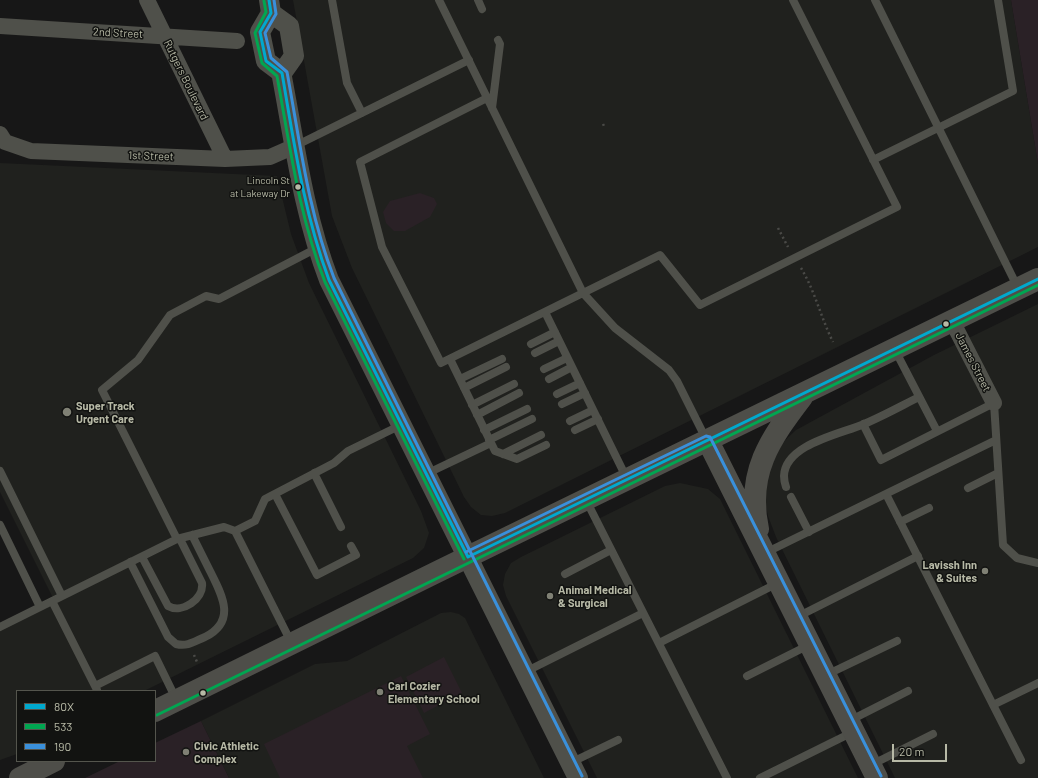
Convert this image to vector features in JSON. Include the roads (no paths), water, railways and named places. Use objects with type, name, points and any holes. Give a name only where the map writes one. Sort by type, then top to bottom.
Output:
[{"type":"main road","points":[[156,710],[1038,280]]},
{"type":"main road","points":[[763,552],[756,522],[754,496],[756,481],[768,446],[776,432],[805,394]]},
{"type":"main road","points":[[708,441],[874,772]]},
{"type":"main road","points":[[20,778],[52,762]]},
{"type":"street","name":"Rutgers Boulevard","points":[[147,0],[225,159]]},
{"type":"street","points":[[282,73],[294,56],[288,26],[270,7],[260,32],[266,61],[282,73],[305,204],[317,248],[330,280],[574,770]]},
{"type":"street","name":"2nd Street","points":[[0,26],[237,41]]},
{"type":"street","name":"1st Street","points":[[3,138],[31,151],[225,159],[270,157],[295,146]]},
{"type":"street","name":"James Street","points":[[952,322],[994,403]]},
{"type":"lane","points":[[332,0],[347,83],[362,113]]},
{"type":"lane","points":[[439,0],[583,293],[615,328],[668,370],[680,386],[708,441]]},
{"type":"lane","points":[[478,0],[482,9]]},
{"type":"lane","points":[[487,98],[360,162],[382,247],[441,363],[660,254],[700,305],[897,207],[793,0]]},
{"type":"lane","points":[[875,0],[1019,289]]},
{"type":"lane","points":[[874,160],[1013,91],[998,0]]},
{"type":"lane","points":[[492,108],[500,44],[498,40]]},
{"type":"lane","points":[[295,146],[469,60]]},
{"type":"lane","points":[[142,557],[168,606],[173,609],[181,608],[198,600],[203,590],[202,583],[102,390],[138,360],[170,315],[206,296],[219,299],[317,248]]},
{"type":"lane","points":[[545,312],[628,480]]},
{"type":"lane","points":[[531,344],[555,332]]},
{"type":"lane","points":[[535,353],[559,341]]},
{"type":"lane","points":[[895,350],[937,432]]},
{"type":"lane","points":[[544,369],[567,358]]},
{"type":"lane","points":[[450,359],[495,451],[517,459],[546,445]]},
{"type":"lane","points":[[460,379],[502,359]]},
{"type":"lane","points":[[464,388],[506,367]]},
{"type":"lane","points":[[549,379],[572,367]]},
{"type":"lane","points":[[557,394],[580,383]]},
{"type":"lane","points":[[472,405],[514,384]]},
{"type":"lane","points":[[477,415],[519,393]]},
{"type":"lane","points":[[562,404],[585,393]]},
{"type":"lane","points":[[786,488],[784,476],[786,466],[791,457],[800,450],[838,432],[863,424],[919,396]]},
{"type":"lane","points":[[863,424],[881,460],[994,403],[1003,545],[1017,558],[1038,563]]},
{"type":"lane","points":[[484,430],[527,409]]},
{"type":"lane","points":[[570,421],[593,410]]},
{"type":"lane","points":[[426,474],[532,419]]},
{"type":"lane","points":[[575,430],[598,419]]},
{"type":"lane","points":[[235,531],[254,521],[265,499],[334,464],[348,451],[401,424]]},
{"type":"lane","points":[[503,454],[541,435]]},
{"type":"lane","points":[[763,552],[809,532],[996,440]]},
{"type":"lane","points":[[0,471],[62,596]]},
{"type":"lane","points":[[314,473],[342,527]]},
{"type":"lane","points":[[968,488],[998,473]]},
{"type":"lane","points":[[275,494],[317,574],[356,555],[351,546]]},
{"type":"lane","points":[[886,494],[1021,760]]},
{"type":"lane","points":[[791,497],[809,532]]},
{"type":"lane","points":[[586,500],[727,778]]},
{"type":"lane","points":[[900,522],[929,508]]},
{"type":"lane","points":[[0,525],[40,607]]},
{"type":"lane","points":[[0,627],[179,539],[224,527],[235,531],[292,644]]},
{"type":"lane","points":[[130,562],[168,637],[176,644],[189,645],[215,632],[221,625],[224,615],[224,604],[220,591],[192,535]]},
{"type":"lane","points":[[565,574],[612,550]]},
{"type":"lane","points":[[796,617],[918,556]]},
{"type":"lane","points":[[659,643],[779,583]]},
{"type":"lane","points":[[52,601],[96,689],[155,656],[177,700]]},
{"type":"lane","points":[[525,672],[644,613]]},
{"type":"lane","points":[[826,676],[897,641]]},
{"type":"lane","points":[[747,676],[810,645]]},
{"type":"lane","points":[[993,705],[1038,683]]},
{"type":"lane","points":[[760,778],[851,726],[908,691]]},
{"type":"lane","points":[[874,772],[933,734]]},
{"type":"lane","points":[[574,770],[618,740]]},
{"type":"place","name":"Lincoln St at Lakeway Dr","points":[[298,187]]},
{"type":"place","name":"Super Track Urgent Care","points":[[67,412]]},
{"type":"place","name":"Lavissh Inn & Suites","points":[[985,571]]},
{"type":"place","name":"Animal Medical & Surgical","points":[[550,596]]},
{"type":"place","name":"Carl Cozier Elementary School","points":[[380,692]]},
{"type":"place","name":"Civic Athletic Complex","points":[[186,752]]}]
